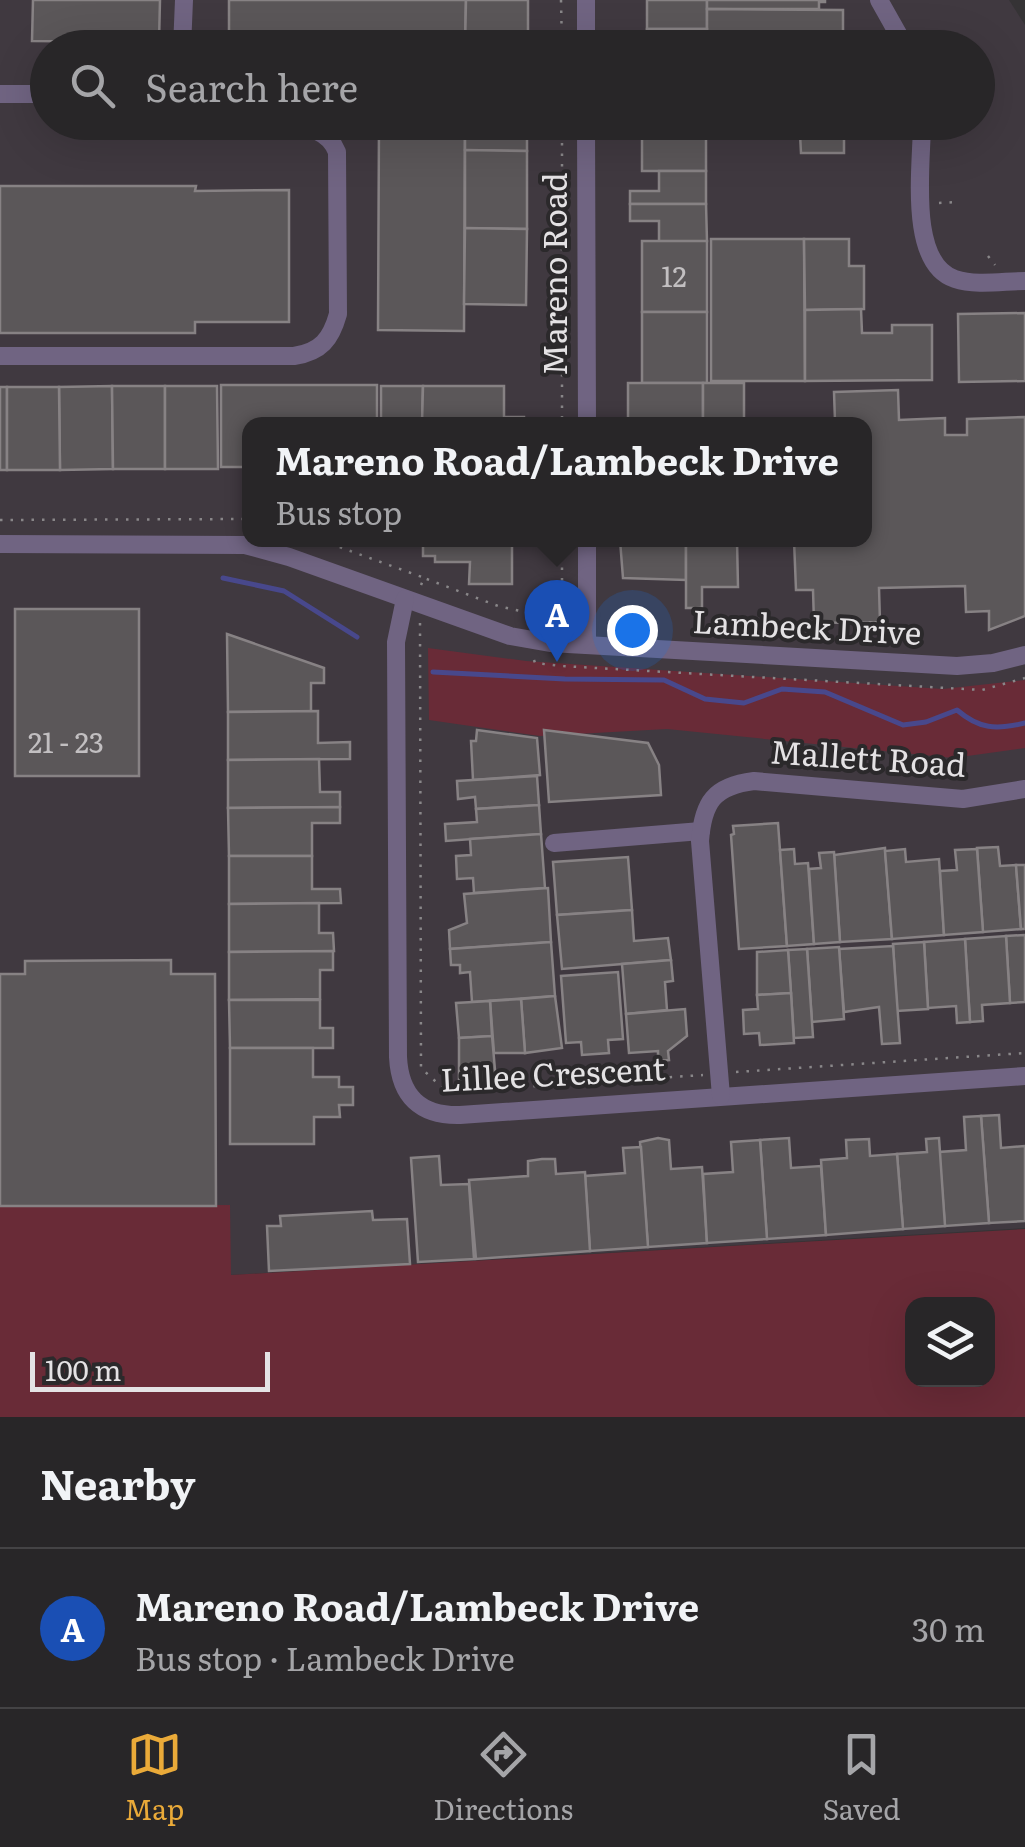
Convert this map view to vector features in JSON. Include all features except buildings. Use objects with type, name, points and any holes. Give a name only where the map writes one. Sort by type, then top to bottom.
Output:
[{"type":"street","points":[[183,30],[184,0]]},
{"type":"street","points":[[586,0],[586,30]]},
{"type":"street","points":[[879,0],[896,30]]},
{"type":"street","points":[[0,94],[30,94]]},
{"type":"street","points":[[0,356],[294,356],[318,349],[332,336],[338,314],[338,152],[333,140]]},
{"type":"street","name":"Mareno Road","points":[[586,140],[586,417]]},
{"type":"street","points":[[922,140],[926,252],[941,271],[962,281],[1025,281]]},
{"type":"street","name":"Lambeck Drive","points":[[0,544],[242,546]]},
{"type":"street","name":"Lambeck Drive","points":[[249,547],[290,557],[510,636],[540,642],[957,666],[994,664],[1025,656]]},
{"type":"street","points":[[587,547],[587,646]]},
{"type":"street","name":"Lillee Crescent","points":[[412,602],[396,642],[398,1057],[403,1088],[421,1108],[446,1115],[1025,1076]]},
{"type":"street","name":"Mallett Road","points":[[701,831],[707,804],[735,783],[754,781],[963,799],[1025,789]]},
{"type":"street","points":[[554,843],[701,831],[721,1096]]},
{"type":"path","points":[[562,0],[562,30]]},
{"type":"path","points":[[562,140],[562,417]]},
{"type":"path","points":[[922,206],[956,202]]},
{"type":"path","points":[[0,520],[242,519]]},
{"type":"path","points":[[339,547],[498,606],[538,616]]},
{"type":"path","points":[[562,547],[562,591],[538,616],[540,642],[535,663],[982,690],[1025,678]]},
{"type":"path","points":[[424,578],[412,602],[421,1068],[447,1092],[1025,1053]]},
{"type":"shaded area","points":[[0,0],[1009,0],[1025,25],[1025,1228],[230,1275],[229,1206],[0,1206]]},
{"type":"shaded area","points":[[428,648],[526,661],[943,689],[1025,680],[1025,748],[953,758],[667,729],[540,736],[429,720]]},
{"type":"shaded area","points":[[230,1205],[231,1275],[1025,1229],[1025,1417],[0,1417],[0,1206]]},
{"type":"waterway","points":[[223,578],[284,591],[357,637]]},
{"type":"waterway","points":[[433,672],[664,680],[705,699],[744,703],[782,689],[825,692],[903,725],[926,722],[957,710],[988,726],[1025,723]]},
{"type":"place","name":"Mareno Road/Lambeck Drive","points":[[557,662]]}]
